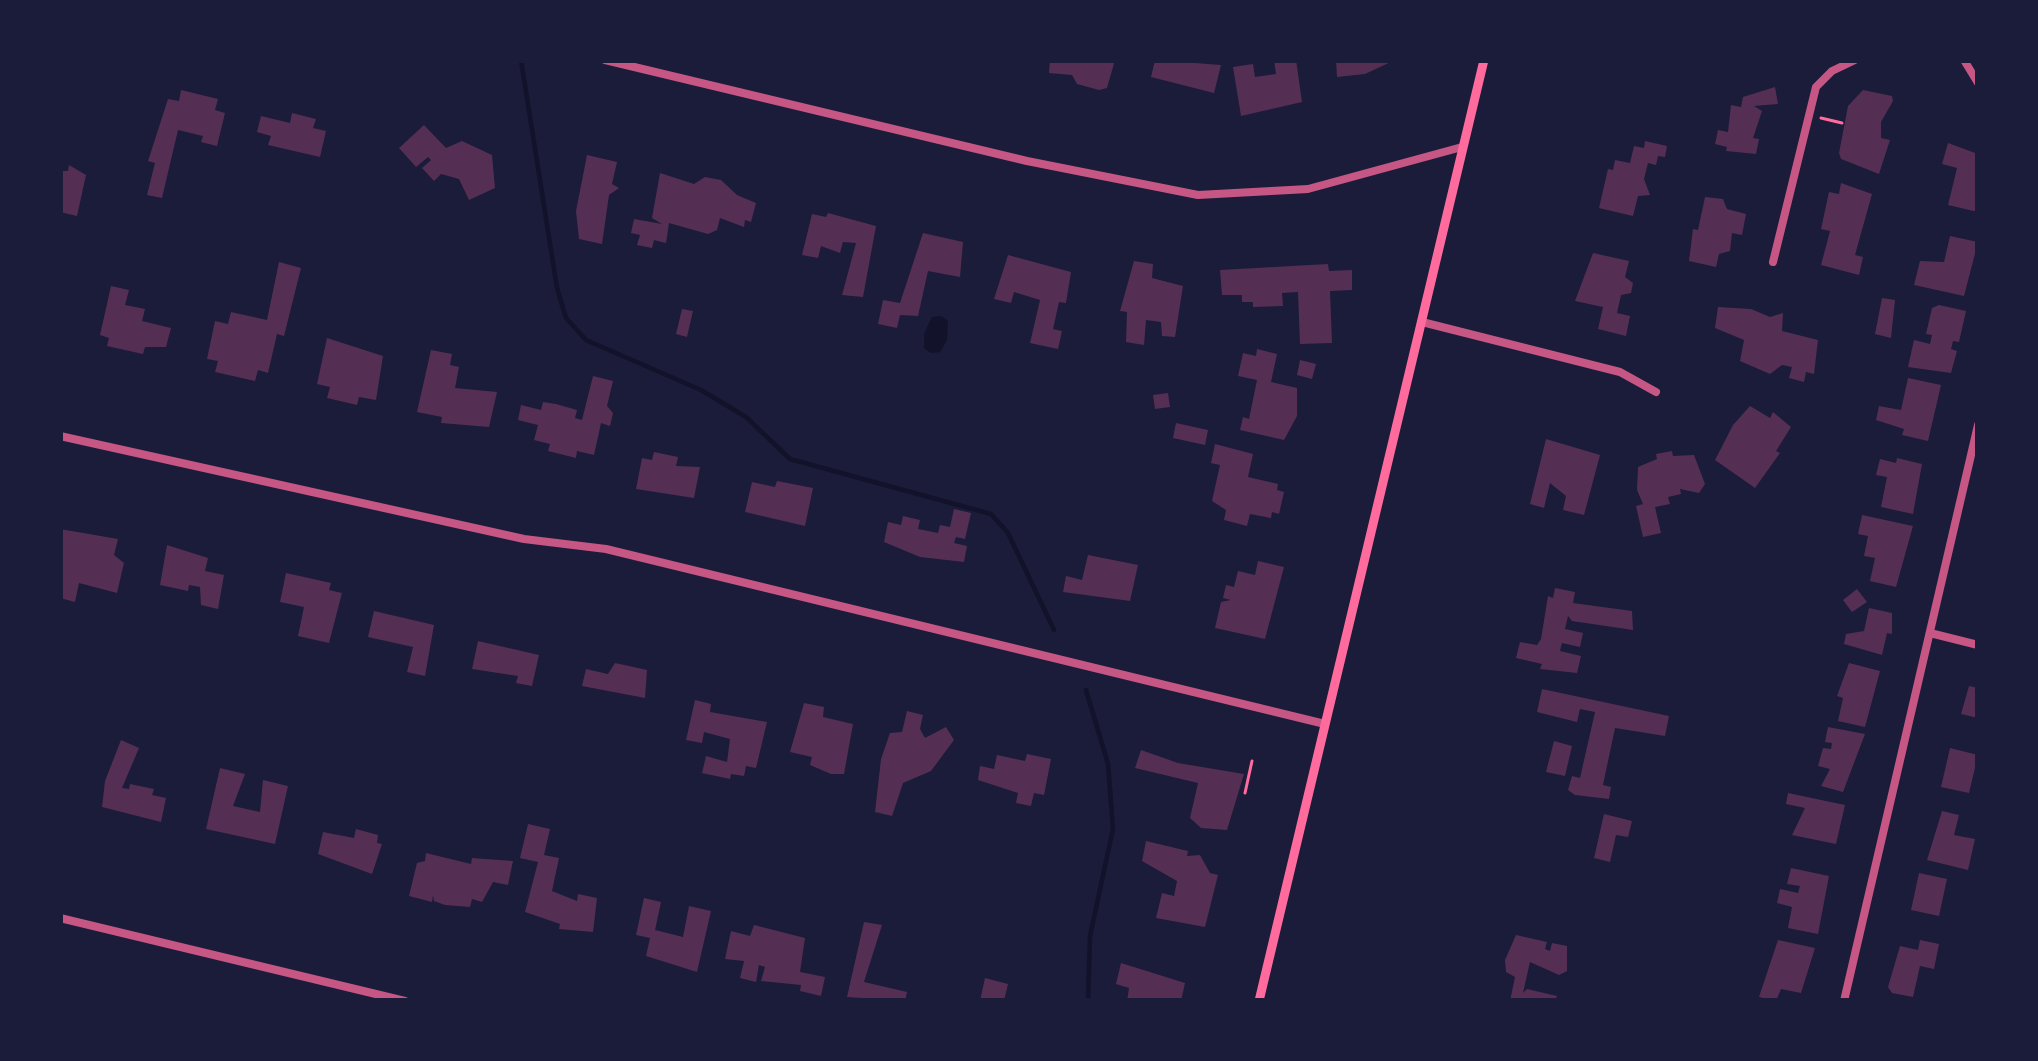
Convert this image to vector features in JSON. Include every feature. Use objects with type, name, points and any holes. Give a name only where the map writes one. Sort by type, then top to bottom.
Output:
[{"type":"main road","points":[[1259,1001],[1484,60]]},
{"type":"street","points":[[605,60],[1028,161],[1198,195],[1307,190],[1462,147]]},
{"type":"street","points":[[1773,262],[1816,87],[1832,71],[1856,60]]},
{"type":"street","points":[[1964,60],[1977,82]]},
{"type":"street","points":[[1422,322],[1620,372],[1656,392]]},
{"type":"street","points":[[1844,1001],[1978,425]]},
{"type":"street","points":[[60,436],[524,539],[606,549],[1325,724]]},
{"type":"street","points":[[1930,633],[1978,645]]},
{"type":"street","points":[[60,918],[405,1001]]},
{"type":"path","points":[[1817,117],[1842,123]]},
{"type":"path","points":[[1245,793],[1252,761]]},
{"type":"shaded area","points":[[932,317],[948,321],[947,340],[940,352],[931,353],[924,348],[924,334]]},
{"type":"building","points":[[1050,60],[1115,60],[1107,88],[1099,90],[1077,84],[1072,75],[1049,73]]},
{"type":"building","points":[[1155,60],[1221,65],[1214,93],[1151,77]]},
{"type":"building","points":[[1274,60],[1296,60],[1302,102],[1241,116],[1233,67],[1253,64],[1255,77],[1276,74]]},
{"type":"building","points":[[1336,60],[1395,60],[1365,74],[1337,77]]},
{"type":"building","points":[[1775,87],[1778,104],[1754,106],[1762,111],[1753,138],[1759,139],[1756,154],[1726,151],[1727,147],[1715,144],[1718,130],[1728,132],[1731,105],[1741,107],[1743,97]]},
{"type":"building","points":[[181,90],[218,99],[215,110],[225,113],[217,146],[201,142],[203,136],[178,130],[162,198],[147,195],[155,163],[148,161],[168,99],[179,101]]},
{"type":"building","points":[[1863,90],[1892,96],[1893,101],[1881,122],[1881,138],[1890,140],[1879,174],[1841,159],[1839,153],[1848,106]]},
{"type":"building","points":[[292,113],[316,119],[313,128],[326,131],[320,157],[268,145],[271,136],[257,132],[261,116],[290,123]]},
{"type":"building","points":[[424,125],[446,148],[462,141],[492,155],[495,188],[469,200],[459,179],[441,174],[434,181],[422,168],[431,160],[428,157],[416,167],[399,148]]},
{"type":"building","points":[[1645,141],[1667,146],[1665,157],[1658,156],[1656,165],[1648,163],[1644,179],[1650,195],[1638,196],[1633,216],[1599,208],[1608,169],[1613,170],[1615,160],[1630,163],[1634,146],[1644,148]]},
{"type":"building","points":[[1948,143],[1978,154],[1978,212],[1948,205],[1957,168],[1942,164]]},
{"type":"building","points":[[587,155],[617,162],[612,184],[619,188],[609,195],[602,244],[579,239],[576,211]]},
{"type":"building","points":[[69,165],[86,175],[77,216],[60,212],[60,171],[68,171]]},
{"type":"building","points":[[660,173],[694,184],[705,177],[721,180],[737,195],[756,203],[751,222],[745,220],[744,227],[720,218],[717,230],[708,234],[669,223],[666,243],[654,240],[652,248],[637,245],[640,235],[631,233],[634,219],[662,224],[652,218]]},
{"type":"building","points":[[1841,183],[1872,194],[1855,255],[1863,257],[1859,275],[1821,265],[1830,231],[1821,229],[1829,192],[1839,194]]},
{"type":"building","points":[[1705,197],[1723,199],[1727,209],[1746,214],[1742,235],[1732,233],[1730,251],[1719,254],[1716,267],[1689,261],[1693,229],[1698,230]]},
{"type":"building","points":[[828,213],[876,226],[863,297],[842,295],[856,243],[843,242],[840,253],[821,246],[818,258],[802,255],[812,214],[826,217]]},
{"type":"building","points":[[923,233],[963,242],[960,277],[928,271],[918,316],[900,315],[897,328],[878,324],[883,300],[900,303]]},
{"type":"building","points":[[1950,236],[1978,242],[1964,296],[1914,285],[1920,261],[1944,262]]},
{"type":"building","points":[[1593,253],[1629,261],[1625,277],[1633,283],[1631,293],[1621,295],[1617,313],[1630,316],[1626,336],[1598,329],[1603,307],[1575,301]]},
{"type":"building","points":[[1008,255],[1071,272],[1066,303],[1059,302],[1053,329],[1062,331],[1058,349],[1030,343],[1040,300],[1014,292],[1011,303],[994,299]]},
{"type":"building","points":[[1134,261],[1153,264],[1152,278],[1183,286],[1175,337],[1162,336],[1161,322],[1146,320],[1144,345],[1126,342],[1127,312],[1120,311]]},
{"type":"building","points":[[279,262],[301,268],[284,336],[277,334],[268,373],[258,370],[255,381],[215,372],[218,361],[207,359],[215,321],[228,324],[231,312],[267,320]]},
{"type":"building","points":[[1328,264],[1329,271],[1352,270],[1352,290],[1330,291],[1332,343],[1300,344],[1298,292],[1282,293],[1283,306],[1253,307],[1253,302],[1242,302],[1242,295],[1222,295],[1220,270]]},
{"type":"building","points":[[111,286],[129,290],[125,305],[145,309],[142,321],[171,328],[166,347],[145,347],[143,354],[107,346],[109,338],[100,335]]},
{"type":"building","points":[[1882,298],[1895,300],[1891,338],[1875,334]]},
{"type":"building","points":[[1939,305],[1966,311],[1959,342],[1953,341],[1951,349],[1957,351],[1951,373],[1908,367],[1914,340],[1930,344],[1932,335],[1926,334],[1932,308]]},
{"type":"building","points":[[1718,307],[1751,309],[1770,317],[1783,313],[1782,331],[1818,340],[1814,374],[1806,372],[1804,382],[1789,378],[1792,367],[1782,365],[1770,374],[1740,361],[1744,340],[1715,328]]},
{"type":"building","points":[[682,309],[693,311],[687,337],[676,334]]},
{"type":"building","points":[[327,338],[383,356],[376,400],[359,397],[357,405],[327,398],[330,387],[317,384]]},
{"type":"building","points":[[1257,349],[1277,354],[1271,382],[1297,388],[1297,416],[1284,440],[1240,430],[1243,417],[1249,419],[1257,380],[1238,376],[1243,353],[1256,356]]},
{"type":"building","points":[[431,350],[452,354],[450,365],[459,367],[455,388],[497,392],[489,427],[441,423],[442,417],[417,412]]},
{"type":"building","points":[[1300,360],[1316,364],[1312,379],[1297,375]]},
{"type":"building","points":[[593,376],[613,381],[607,406],[613,413],[610,426],[601,423],[594,455],[577,451],[576,458],[548,451],[550,444],[534,440],[538,425],[518,420],[521,405],[541,410],[543,402],[556,404],[577,410],[575,418],[582,420]]},
{"type":"building","points":[[1908,378],[1941,385],[1928,441],[1902,435],[1904,429],[1876,420],[1879,406],[1901,410]]},
{"type":"building","points":[[1168,393],[1170,407],[1155,409],[1153,395]]},
{"type":"building","points":[[1750,406],[1770,418],[1773,412],[1791,427],[1776,451],[1780,453],[1755,488],[1715,460],[1733,425]]},
{"type":"building","points":[[1176,423],[1208,430],[1205,445],[1173,438]]},
{"type":"building","points":[[1546,439],[1600,455],[1584,515],[1563,510],[1566,496],[1550,483],[1544,508],[1530,504]]},
{"type":"building","points":[[1215,444],[1253,454],[1248,477],[1278,484],[1277,490],[1284,492],[1279,514],[1272,512],[1271,518],[1250,514],[1247,526],[1224,520],[1226,510],[1212,501],[1220,465],[1211,463]]},
{"type":"building","points":[[1672,451],[1673,456],[1694,455],[1705,484],[1699,493],[1680,489],[1681,494],[1668,497],[1670,504],[1655,507],[1661,533],[1643,537],[1636,506],[1643,504],[1637,490],[1638,467],[1657,459],[1656,454]]},
{"type":"building","points":[[654,452],[678,457],[676,466],[700,467],[694,498],[636,489],[642,458],[652,460]]},
{"type":"building","points":[[1897,458],[1922,464],[1913,514],[1881,507],[1887,477],[1876,475],[1880,459],[1896,463]]},
{"type":"building","points":[[777,481],[813,488],[805,526],[745,512],[752,482],[775,487]]},
{"type":"building","points":[[954,509],[971,513],[965,539],[956,537],[954,543],[967,546],[964,562],[920,557],[884,542],[888,522],[901,525],[903,516],[920,520],[918,529],[938,533],[940,525],[950,527]]},
{"type":"building","points":[[1862,515],[1913,526],[1896,587],[1870,581],[1875,558],[1864,556],[1868,536],[1858,534]]},
{"type":"building","points":[[60,529],[118,539],[114,555],[124,563],[117,593],[79,583],[75,602],[60,598]]},
{"type":"building","points":[[167,545],[208,558],[205,571],[224,575],[218,609],[201,605],[200,587],[189,585],[188,591],[160,585]]},
{"type":"building","points":[[1088,555],[1138,565],[1130,601],[1063,592],[1066,576],[1082,580]]},
{"type":"building","points":[[1258,561],[1284,567],[1265,639],[1215,628],[1221,602],[1231,600],[1223,598],[1226,585],[1234,587],[1238,571],[1255,575]]},
{"type":"building","points":[[286,573],[331,583],[329,590],[342,593],[329,643],[298,636],[304,607],[280,602]]},
{"type":"building","points":[[1555,588],[1575,592],[1573,603],[1632,611],[1633,630],[1572,621],[1568,616],[1565,629],[1583,633],[1580,647],[1562,643],[1560,651],[1581,656],[1577,673],[1540,669],[1542,664],[1516,658],[1520,642],[1537,645],[1541,639],[1548,596],[1553,598]]},
{"type":"building","points":[[1857,589],[1867,602],[1852,612],[1843,600]]},
{"type":"building","points":[[1869,608],[1892,613],[1892,634],[1887,633],[1882,655],[1844,644],[1846,634],[1864,631]]},
{"type":"building","points":[[374,611],[434,625],[425,676],[407,672],[413,647],[368,637]]},
{"type":"building","points":[[478,641],[539,655],[532,686],[516,683],[518,676],[472,669]]},
{"type":"building","points":[[615,663],[647,670],[645,698],[582,686],[586,669],[608,674]]},
{"type":"building","points":[[1849,663],[1880,671],[1865,727],[1838,721],[1843,698],[1837,696]]},
{"type":"building","points":[[1969,686],[1978,688],[1978,718],[1961,714]]},
{"type":"building","points":[[1542,689],[1669,716],[1665,736],[1615,728],[1603,785],[1611,787],[1609,799],[1575,795],[1568,790],[1572,776],[1580,778],[1595,712],[1580,709],[1577,722],[1537,712]]},
{"type":"building","points":[[695,700],[711,704],[710,712],[767,722],[756,768],[746,766],[744,776],[731,774],[730,779],[702,773],[706,756],[727,762],[730,739],[704,732],[702,743],[686,740]]},
{"type":"building","points":[[804,703],[824,707],[823,717],[853,724],[844,774],[831,774],[810,765],[812,757],[790,752]]},
{"type":"building","points":[[907,711],[923,715],[920,729],[925,738],[946,727],[954,740],[931,771],[903,783],[892,816],[875,812],[881,759],[890,733],[902,732]]},
{"type":"building","points":[[1828,727],[1865,734],[1843,792],[1821,786],[1830,769],[1818,766],[1823,748],[1831,749],[1832,743],[1825,742]]},
{"type":"building","points":[[121,740],[139,748],[122,788],[129,789],[130,784],[154,789],[152,795],[166,798],[161,822],[102,807],[105,781]]},
{"type":"building","points":[[1554,741],[1572,746],[1565,776],[1546,772]]},
{"type":"building","points":[[1950,748],[1978,755],[1969,793],[1941,787]]},
{"type":"building","points":[[1141,750],[1178,763],[1244,774],[1227,830],[1201,828],[1190,818],[1198,783],[1135,768]]},
{"type":"building","points":[[1027,754],[1051,759],[1044,795],[1034,793],[1031,806],[1016,803],[1018,793],[978,780],[980,766],[994,769],[997,755],[1025,761]]},
{"type":"building","points":[[220,768],[245,774],[233,806],[260,812],[263,780],[288,786],[275,844],[206,829]]},
{"type":"building","points":[[1788,793],[1845,805],[1836,844],[1792,835],[1805,808],[1786,804]]},
{"type":"building","points":[[1942,811],[1959,815],[1954,835],[1975,839],[1968,870],[1927,860]]},
{"type":"building","points":[[1604,814],[1632,821],[1628,837],[1616,835],[1610,862],[1594,858]]},
{"type":"building","points":[[528,824],[550,829],[544,855],[559,858],[552,891],[577,901],[578,894],[597,898],[593,932],[559,929],[560,924],[525,912],[538,862],[520,858]]},
{"type":"building","points":[[356,829],[378,835],[377,843],[382,844],[372,874],[318,854],[323,832],[354,838]]},
{"type":"building","points":[[1146,841],[1188,851],[1187,856],[1200,855],[1210,873],[1218,875],[1205,927],[1156,918],[1162,893],[1174,896],[1177,881],[1142,861]]},
{"type":"building","points":[[426,853],[471,864],[472,858],[513,861],[508,885],[493,882],[482,902],[472,899],[470,907],[445,905],[434,901],[433,895],[432,902],[409,896],[417,863],[425,861]]},
{"type":"building","points":[[1791,868],[1829,876],[1818,934],[1788,928],[1792,907],[1777,903],[1780,889],[1798,893],[1800,886],[1787,884]]},
{"type":"building","points":[[1919,873],[1947,879],[1939,916],[1911,910]]},
{"type":"building","points":[[644,898],[661,902],[655,930],[683,937],[689,906],[711,911],[697,972],[646,956],[650,938],[636,935]]},
{"type":"building","points":[[864,922],[882,925],[864,982],[907,992],[905,1001],[847,997]]},
{"type":"building","points":[[754,925],[805,938],[800,972],[825,977],[821,996],[800,991],[801,985],[761,981],[765,967],[759,965],[756,982],[740,978],[744,961],[725,959],[731,931],[750,936]]},
{"type":"building","points":[[1516,935],[1547,942],[1545,949],[1550,951],[1552,943],[1567,946],[1567,971],[1559,975],[1530,962],[1523,993],[1527,989],[1557,996],[1555,1001],[1510,1001],[1515,977],[1506,972],[1505,960]]},
{"type":"building","points":[[1778,940],[1815,948],[1801,993],[1781,989],[1776,1001],[1759,997]]},
{"type":"building","points":[[1920,940],[1939,944],[1934,969],[1920,966],[1913,997],[1892,993],[1888,987],[1900,946],[1918,950]]},
{"type":"building","points":[[1121,963],[1185,983],[1181,1001],[1127,1001],[1129,988],[1116,984]]},
{"type":"building","points":[[985,978],[1008,984],[1004,1001],[980,1001]]},
{"type":"waterway","points":[[521,60],[557,288],[566,318],[586,340],[701,390],[746,417],[790,459],[991,514],[1008,533],[1054,630]]},
{"type":"waterway","points":[[1086,690],[1108,764],[1113,829],[1090,936],[1088,1001]]}]
